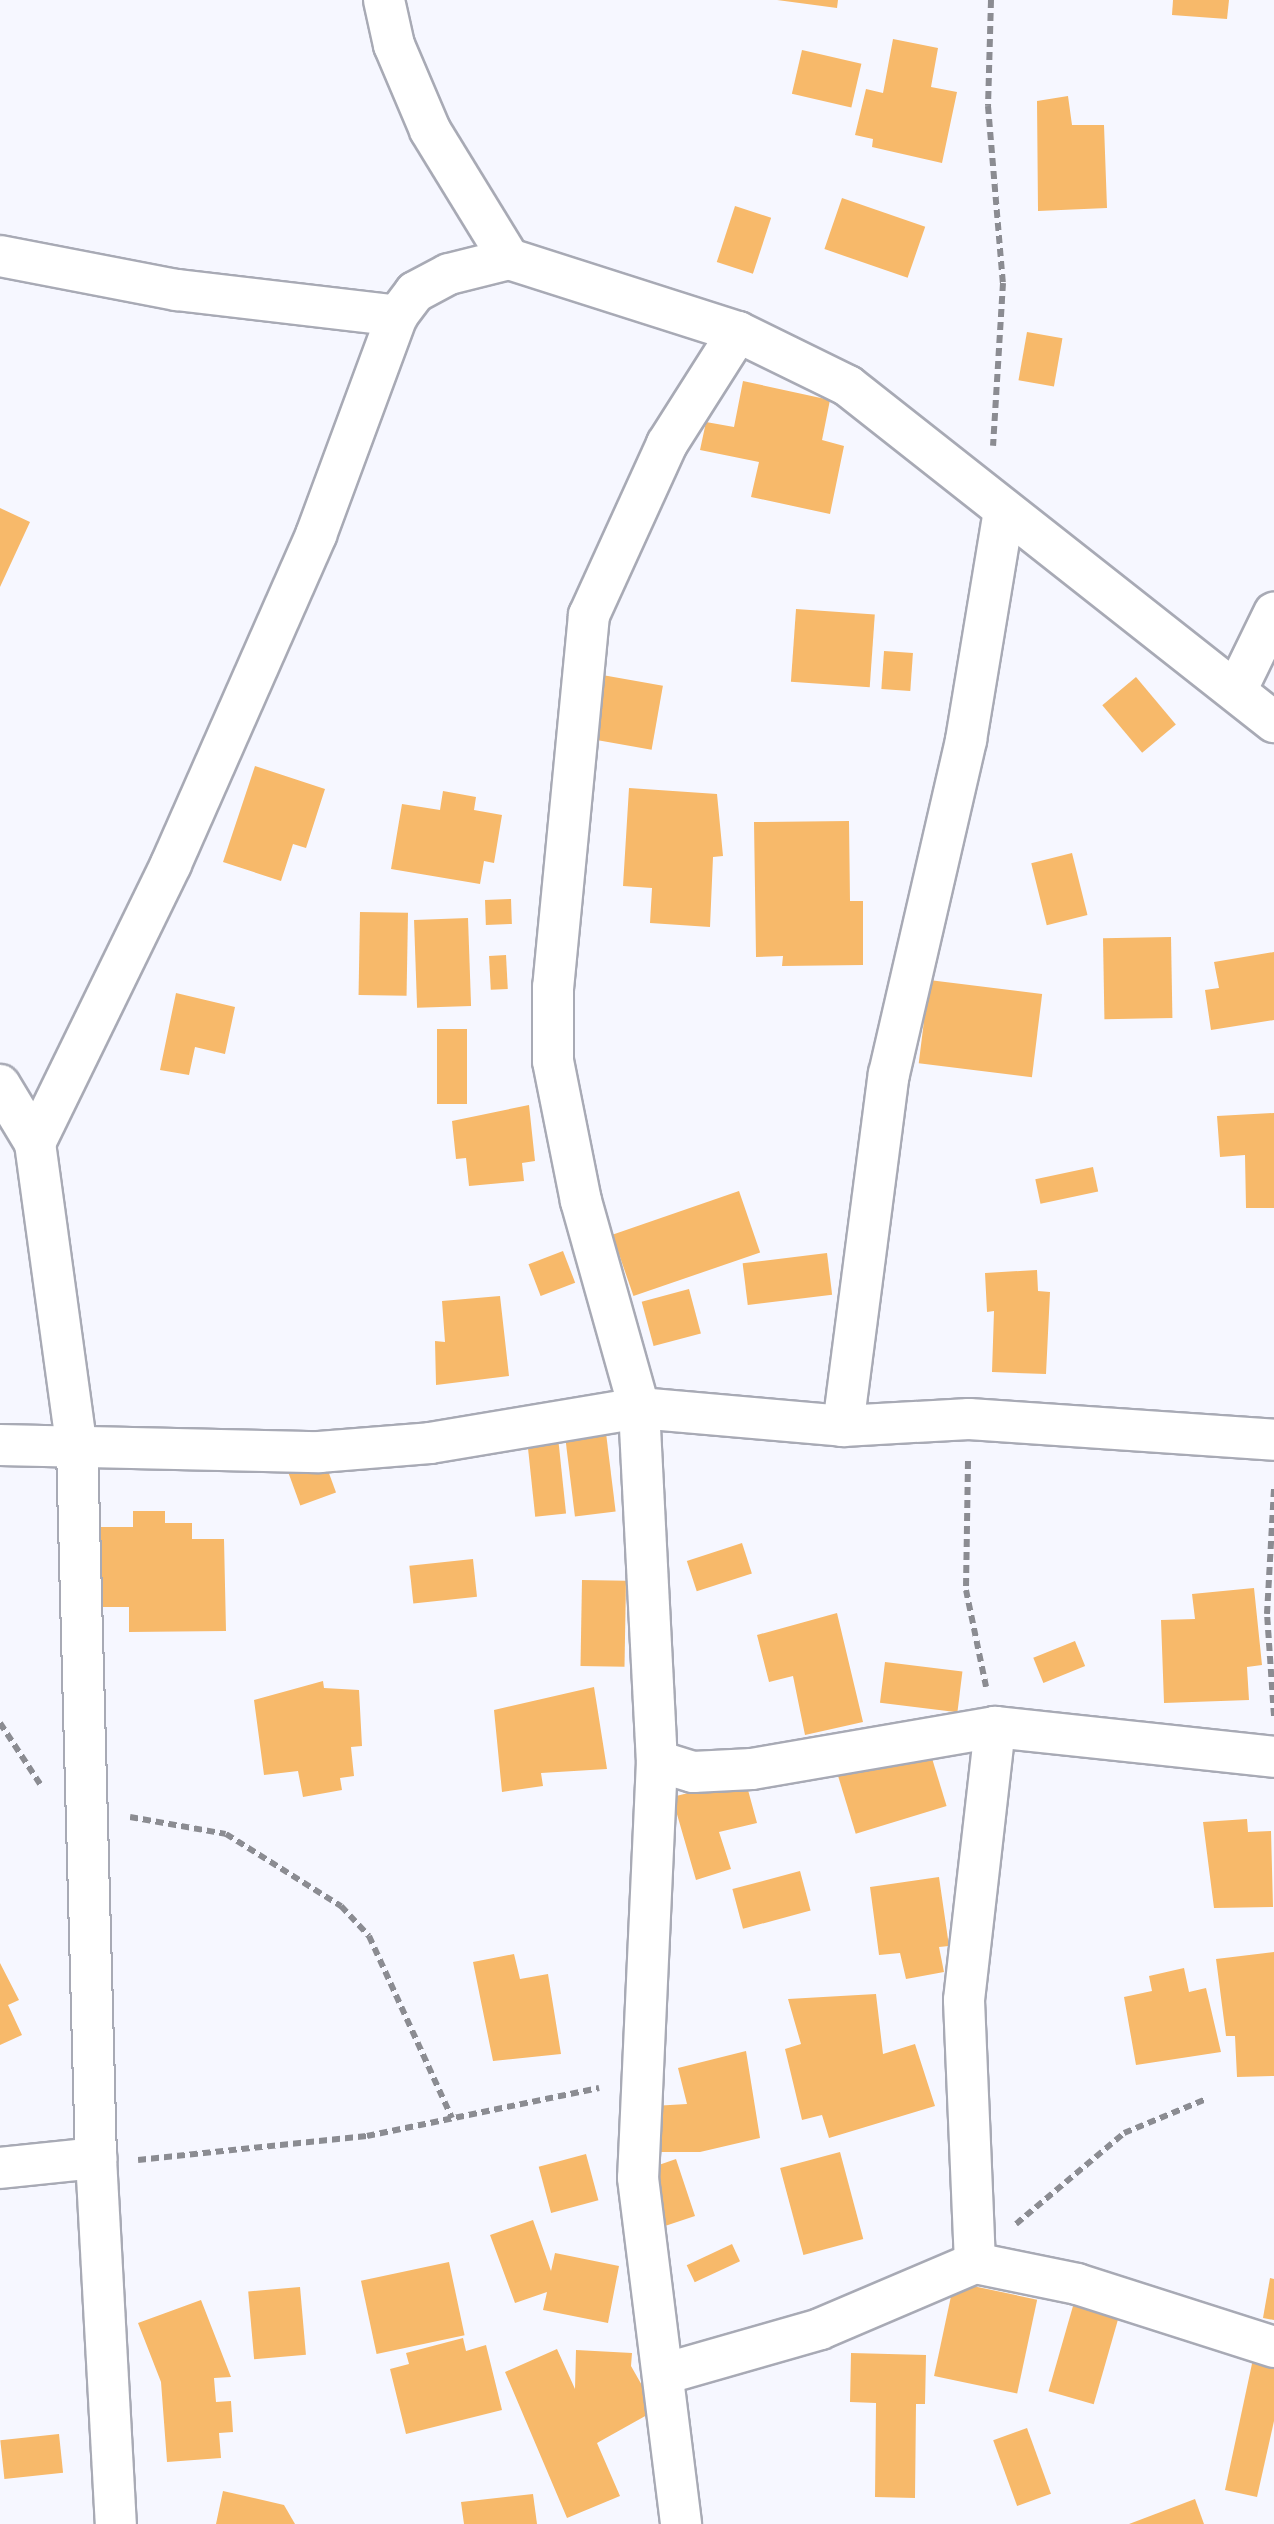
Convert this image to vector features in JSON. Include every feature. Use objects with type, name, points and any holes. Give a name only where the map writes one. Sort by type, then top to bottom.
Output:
[{"type":"street","points":[[384,0],[394,45],[430,130],[509,258]]},
{"type":"street","points":[[0,256],[177,290],[397,316]]},
{"type":"street","points":[[35,1142],[171,864],[276,626],[397,316],[415,292],[449,274],[509,258],[738,332],[848,386],[1238,689],[1274,722]]},
{"type":"street","points":[[681,2524],[667,2374],[638,2178],[658,1761],[639,1408],[581,1201],[553,1062],[553,986],[589,615],[666,444],[738,332]]},
{"type":"street","points":[[843,1426],[888,1074],[962,759],[996,504]]},
{"type":"street","points":[[1238,689],[1274,613]]},
{"type":"street","points":[[0,1085],[35,1142],[78,1448],[96,2158],[116,2524]]},
{"type":"street","points":[[0,1445],[319,1452],[430,1443],[639,1408],[843,1426],[968,1418],[1274,1440]]},
{"type":"street","points":[[658,1761],[693,1772],[752,1770],[995,1727],[1274,1756]]},
{"type":"street","points":[[974,2262],[964,2000],[995,1727]]},
{"type":"street","points":[[0,2168],[96,2158]]},
{"type":"street","points":[[667,2374],[820,2330],[974,2262],[1078,2284],[1274,2347]]},
{"type":"path","points":[[991,0],[988,106],[1002,283],[996,504]]},
{"type":"path","points":[[968,1418],[966,1590],[995,1727]]},
{"type":"path","points":[[1274,1488],[1268,1614],[1274,1722]]},
{"type":"path","points":[[89,1810],[226,1834],[341,1906],[369,1936],[452,2118]]},
{"type":"path","points":[[96,2158],[136,2160],[367,2136],[640,2080]]},
{"type":"path","points":[[974,2262],[1124,2133],[1206,2099]]},
{"type":"building","points":[[777,0],[838,0],[837,8]]},
{"type":"building","points":[[1173,0],[1229,0],[1227,19],[1172,15]]},
{"type":"building","points":[[893,39],[938,48],[931,87],[957,92],[942,163],[872,147],[873,139],[855,135],[866,89],[883,93]]},
{"type":"building","points":[[802,50],[861,64],[851,108],[792,94]]},
{"type":"building","points":[[1068,96],[1072,125],[1104,125],[1107,208],[1038,211],[1037,101]]},
{"type":"building","points":[[842,198],[925,227],[908,278],[824,249]]},
{"type":"building","points":[[735,206],[771,218],[753,274],[717,262]]},
{"type":"building","points":[[1027,332],[1062,338],[1054,387],[1018,380]]},
{"type":"building","points":[[743,381],[830,400],[822,440],[844,446],[830,514],[751,497],[759,462],[700,450],[706,422],[734,427]]},
{"type":"building","points":[[0,508],[30,522],[0,587]]},
{"type":"building","points":[[796,609],[875,615],[870,687],[791,682]]},
{"type":"building","points":[[884,651],[913,653],[910,691],[881,689]]},
{"type":"building","points":[[591,673],[663,686],[652,750],[580,737]]},
{"type":"building","points":[[1136,677],[1176,724],[1142,753],[1102,705]]},
{"type":"building","points":[[255,766],[325,789],[306,848],[293,844],[281,881],[223,862]]},
{"type":"building","points":[[629,788],[717,794],[723,856],[713,857],[710,927],[650,923],[652,888],[623,886]]},
{"type":"building","points":[[443,791],[476,797],[474,810],[502,815],[494,863],[484,861],[480,884],[391,869],[402,804],[440,810]]},
{"type":"building","points":[[849,821],[850,901],[863,901],[863,965],[782,966],[783,956],[756,957],[754,822]]},
{"type":"building","points":[[1072,853],[1087,915],[1047,925],[1031,863]]},
{"type":"building","points":[[511,899],[512,924],[486,925],[485,900]]},
{"type":"building","points":[[360,912],[408,913],[407,996],[359,995]]},
{"type":"building","points":[[468,918],[471,1006],[417,1008],[414,920]]},
{"type":"building","points":[[1171,937],[1172,1018],[1104,1019],[1103,938]]},
{"type":"building","points":[[1274,952],[1274,1020],[1211,1030],[1205,990],[1219,988],[1214,962]]},
{"type":"building","points":[[506,955],[508,989],[491,990],[489,956]]},
{"type":"building","points":[[929,980],[1042,994],[1032,1077],[919,1063]]},
{"type":"building","points":[[176,993],[235,1007],[225,1054],[195,1047],[189,1075],[160,1070]]},
{"type":"building","points":[[437,1029],[467,1029],[467,1104],[437,1104]]},
{"type":"building","points":[[529,1105],[535,1161],[522,1163],[524,1181],[469,1186],[466,1158],[456,1159],[452,1121]]},
{"type":"building","points":[[1274,1113],[1274,1208],[1246,1208],[1245,1155],[1220,1157],[1217,1116]]},
{"type":"building","points":[[1093,1167],[1098,1191],[1040,1204],[1035,1179]]},
{"type":"building","points":[[739,1191],[760,1252],[633,1296],[612,1235]]},
{"type":"building","points":[[563,1251],[575,1283],[541,1296],[528,1264]]},
{"type":"building","points":[[827,1253],[832,1295],[748,1305],[743,1263]]},
{"type":"building","points":[[1037,1270],[1038,1291],[1050,1292],[1046,1374],[992,1372],[994,1311],[987,1312],[985,1273]]},
{"type":"building","points":[[689,1289],[701,1333],[654,1346],[642,1302]]},
{"type":"building","points":[[500,1296],[509,1376],[436,1385],[435,1341],[445,1342],[442,1301]]},
{"type":"building","points":[[606,1433],[616,1511],[575,1516],[565,1438]]},
{"type":"building","points":[[558,1437],[566,1514],[535,1517],[527,1440]]},
{"type":"building","points":[[322,1454],[336,1493],[300,1506],[286,1467]]},
{"type":"building","points":[[133,1511],[165,1511],[165,1523],[192,1523],[192,1539],[224,1539],[226,1631],[129,1632],[129,1607],[97,1607],[96,1527],[133,1527]]},
{"type":"building","points":[[742,1543],[752,1573],[697,1591],[687,1561]]},
{"type":"building","points":[[473,1559],[477,1597],[413,1603],[409,1566]]},
{"type":"building","points":[[582,1580],[626,1581],[624,1667],[580,1666]]},
{"type":"building","points":[[1254,1588],[1262,1665],[1247,1667],[1249,1700],[1164,1703],[1161,1620],[1195,1619],[1192,1594]]},
{"type":"building","points":[[837,1613],[863,1722],[805,1735],[793,1676],[769,1682],[757,1635]]},
{"type":"building","points":[[1075,1641],[1085,1666],[1043,1683],[1033,1658]]},
{"type":"building","points":[[885,1662],[962,1672],[957,1712],[880,1703]]},
{"type":"building","points":[[323,1681],[324,1688],[359,1690],[362,1746],[351,1747],[354,1776],[340,1778],[342,1790],[303,1797],[298,1771],[264,1775],[254,1700]]},
{"type":"building","points":[[594,1687],[607,1769],[541,1773],[543,1786],[502,1792],[494,1710]]},
{"type":"building","points":[[927,1742],[947,1806],[856,1834],[836,1770]]},
{"type":"building","points":[[745,1779],[757,1823],[719,1832],[731,1869],[696,1880],[672,1797]]},
{"type":"building","points":[[1247,1819],[1248,1832],[1271,1831],[1273,1907],[1214,1908],[1203,1822]]},
{"type":"building","points":[[800,1871],[811,1911],[743,1929],[732,1889]]},
{"type":"building","points":[[939,1877],[949,1946],[939,1947],[944,1972],[906,1979],[900,1953],[879,1955],[870,1887]]},
{"type":"building","points":[[1274,1952],[1274,2076],[1237,2077],[1235,2036],[1226,2036],[1216,1959]]},
{"type":"building","points":[[514,1954],[520,1979],[548,1974],[561,2054],[493,2061],[473,1962]]},
{"type":"building","points":[[0,1963],[19,2000],[8,2005],[22,2035],[0,2045]]},
{"type":"building","points":[[1184,1968],[1189,1992],[1206,1988],[1221,2052],[1136,2065],[1124,1997],[1152,1991],[1149,1976]]},
{"type":"building","points":[[876,1994],[883,2054],[915,2044],[935,2106],[829,2138],[822,2115],[802,2120],[785,2049],[801,2044],[788,1999]]},
{"type":"building","points":[[746,2051],[760,2138],[700,2152],[655,2152],[653,2106],[687,2104],[678,2068]]},
{"type":"building","points":[[840,2152],[863,2239],[803,2255],[780,2168]]},
{"type":"building","points":[[586,2154],[598,2200],[551,2213],[539,2167]]},
{"type":"building","points":[[676,2159],[695,2216],[659,2228],[653,2167]]},
{"type":"building","points":[[533,2220],[551,2271],[555,2253],[619,2266],[608,2323],[543,2310],[547,2292],[515,2303],[490,2235]]},
{"type":"building","points":[[732,2244],[740,2261],[695,2282],[687,2265]]},
{"type":"building","points":[[449,2262],[465,2335],[377,2354],[361,2281]]},
{"type":"building","points":[[1270,2278],[1274,2279],[1274,2320],[1263,2318]]},
{"type":"building","points":[[954,2282],[1037,2300],[1017,2394],[934,2376]]},
{"type":"building","points":[[300,2287],[306,2355],[254,2359],[248,2292]]},
{"type":"building","points":[[1075,2299],[1120,2312],[1094,2404],[1049,2391]]},
{"type":"building","points":[[201,2300],[231,2377],[214,2378],[216,2402],[231,2401],[233,2432],[219,2433],[221,2458],[167,2462],[161,2382],[138,2323]]},
{"type":"building","points":[[463,2338],[466,2351],[486,2345],[502,2410],[406,2434],[390,2369],[409,2364],[406,2353]]},
{"type":"building","points":[[557,2349],[575,2389],[576,2350],[632,2353],[631,2366],[656,2410],[597,2443],[620,2496],[567,2518],[505,2372]]},
{"type":"building","points":[[851,2353],[926,2355],[925,2404],[916,2404],[915,2498],[875,2497],[876,2403],[850,2402]]},
{"type":"building","points":[[1253,2359],[1274,2364],[1274,2421],[1257,2497],[1225,2490]]},
{"type":"building","points":[[1027,2428],[1051,2494],[1017,2506],[993,2440]]},
{"type":"building","points":[[59,2434],[63,2473],[4,2479],[0,2440]]},
{"type":"building","points":[[223,2491],[284,2505],[295,2524],[216,2524]]},
{"type":"building","points":[[533,2494],[537,2524],[464,2524],[461,2502]]},
{"type":"building","points":[[1195,2499],[1204,2524],[1129,2524]]}]
